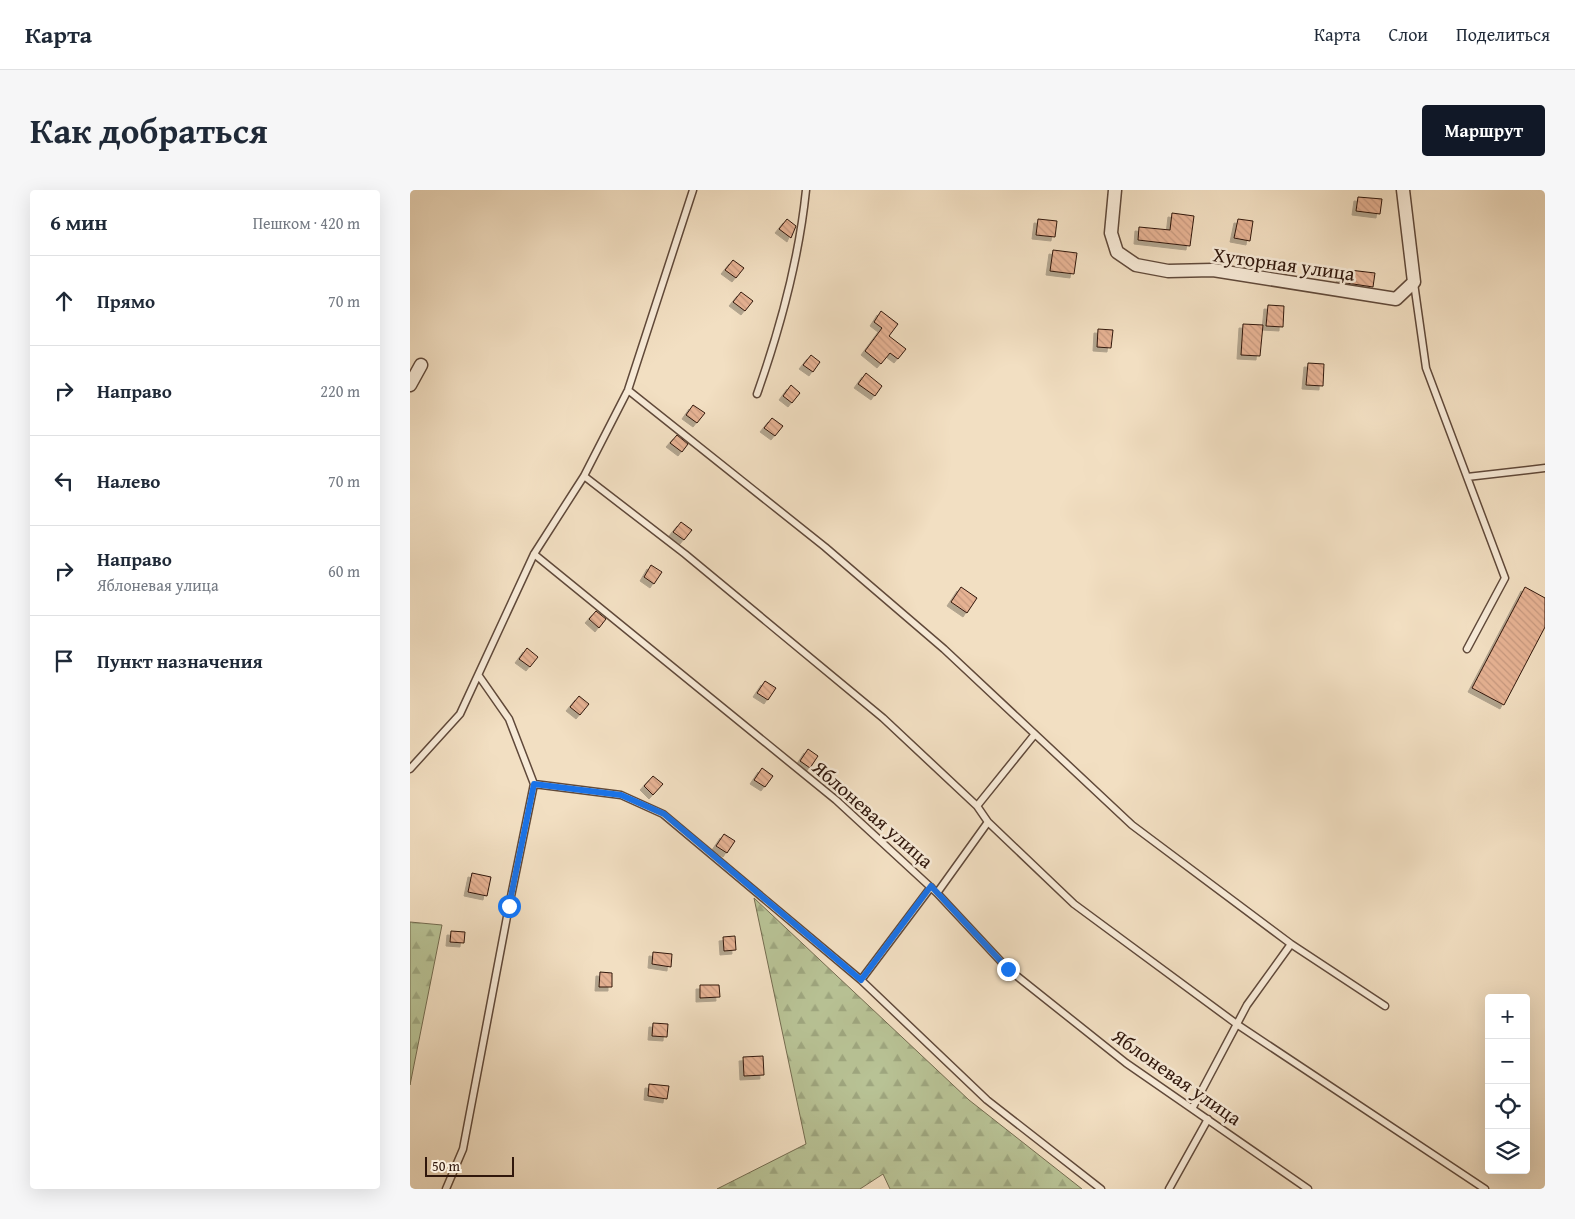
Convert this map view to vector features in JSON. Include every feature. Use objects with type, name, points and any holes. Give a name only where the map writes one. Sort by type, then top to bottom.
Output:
[{"type":"street","name":"Хуторная улица","points":[[1115,190],[1110,233],[1117,252],[1136,264],[1168,271],[1213,270],[1396,299],[1414,282]]},
{"type":"street","points":[[1403,190],[1414,282]]},
{"type":"street","points":[[410,385],[421,365]]},
{"type":"lane","points":[[410,769],[460,714],[534,554],[584,476],[628,390],[693,190]]},
{"type":"lane","points":[[756,394],[770,355],[802,226],[806,190]]},
{"type":"lane","points":[[1414,282],[1426,368],[1505,578],[1467,650]]},
{"type":"lane","points":[[628,390],[825,547],[944,649],[1132,825],[1291,944],[1385,1006]]},
{"type":"lane","points":[[1467,477],[1545,468]]},
{"type":"lane","points":[[584,476],[684,554],[883,718],[977,806],[988,822],[1074,904],[1238,1025],[1485,1189]]},
{"type":"lane","name":"Яблоневая улица","points":[[534,554],[828,794],[931,886],[1008,969],[1126,1063],[1193,1107],[1308,1189]]},
{"type":"lane","points":[[446,1189],[463,1148],[534,784],[509,719],[479,676]]},
{"type":"lane","points":[[977,806],[1035,734]]},
{"type":"lane","points":[[534,784],[621,795],[664,814],[861,980],[987,1100],[1101,1189]]},
{"type":"lane","points":[[937,893],[988,822]]},
{"type":"lane","points":[[861,980],[931,886]]},
{"type":"lane","points":[[1193,1107],[1247,1005],[1291,944]]},
{"type":"lane","points":[[1169,1189],[1208,1119]]},
{"type":"green space","points":[[754,898],[969,1100],[1082,1189],[890,1189],[883,1174],[860,1189],[717,1189],[806,1144]]},
{"type":"green space","points":[[410,922],[442,925],[410,1085]]},
{"type":"building","points":[[1358,197],[1382,199],[1380,214],[1356,211]]},
{"type":"building","points":[[1172,213],[1194,216],[1190,246],[1138,240],[1139,227],[1170,230]]},
{"type":"building","points":[[787,219],[796,226],[791,238],[779,229]]},
{"type":"building","points":[[1038,219],[1057,221],[1055,237],[1036,235]]},
{"type":"building","points":[[1238,219],[1253,221],[1250,241],[1234,238]]},
{"type":"building","points":[[1053,250],[1077,253],[1074,274],[1050,271]]},
{"type":"building","points":[[733,260],[744,268],[736,278],[725,270]]},
{"type":"building","points":[[1341,269],[1375,273],[1373,287],[1340,282]]},
{"type":"building","points":[[741,292],[753,301],[745,311],[733,302]]},
{"type":"building","points":[[1268,305],[1284,306],[1283,327],[1266,326]]},
{"type":"building","points":[[881,311],[898,324],[889,336],[906,349],[898,359],[890,353],[881,364],[865,351],[882,328],[874,322]]},
{"type":"building","points":[[1243,324],[1263,325],[1260,356],[1241,355]]},
{"type":"building","points":[[1098,329],[1113,330],[1111,348],[1097,347]]},
{"type":"building","points":[[811,355],[820,362],[813,372],[803,365]]},
{"type":"building","points":[[1308,363],[1324,364],[1323,386],[1306,385]]},
{"type":"building","points":[[866,373],[882,386],[875,396],[858,384]]},
{"type":"building","points":[[791,385],[800,393],[792,403],[783,396]]},
{"type":"building","points":[[693,405],[705,413],[697,423],[686,415]]},
{"type":"building","points":[[772,418],[783,426],[775,436],[764,428]]},
{"type":"building","points":[[677,435],[688,444],[682,452],[670,443]]},
{"type":"building","points":[[681,522],[692,530],[684,540],[673,532]]},
{"type":"building","points":[[651,565],[662,572],[654,584],[644,577]]},
{"type":"building","points":[[961,587],[977,598],[967,613],[951,602]]},
{"type":"building","points":[[1525,587],[1545,598],[1545,627],[1504,705],[1472,688]]},
{"type":"building","points":[[596,611],[606,619],[599,628],[589,619]]},
{"type":"building","points":[[527,648],[538,657],[530,667],[519,659]]},
{"type":"building","points":[[765,681],[776,688],[768,700],[757,693]]},
{"type":"building","points":[[579,696],[589,704],[580,715],[570,707]]},
{"type":"building","points":[[808,749],[818,756],[810,768],[800,761]]},
{"type":"building","points":[[762,768],[773,776],[765,787],[754,780]]},
{"type":"building","points":[[653,776],[663,784],[653,795],[644,786]]},
{"type":"building","points":[[724,834],[735,841],[727,853],[716,846]]},
{"type":"building","points":[[472,873],[491,877],[487,896],[468,892]]},
{"type":"building","points":[[451,931],[465,932],[464,943],[450,942]]},
{"type":"building","points":[[735,936],[736,950],[724,951],[723,937]]},
{"type":"building","points":[[653,952],[672,954],[671,967],[652,964]]},
{"type":"building","points":[[600,972],[612,973],[612,987],[599,987]]},
{"type":"building","points":[[700,985],[719,985],[720,997],[700,998]]},
{"type":"building","points":[[653,1023],[668,1024],[667,1037],[652,1036]]},
{"type":"building","points":[[763,1056],[764,1075],[744,1076],[743,1057]]},
{"type":"building","points":[[649,1084],[669,1086],[667,1099],[648,1096]]},
{"type":"route","points":[[509,906],[534,784],[621,795],[664,814],[861,980],[931,886],[1008,969]]}]
